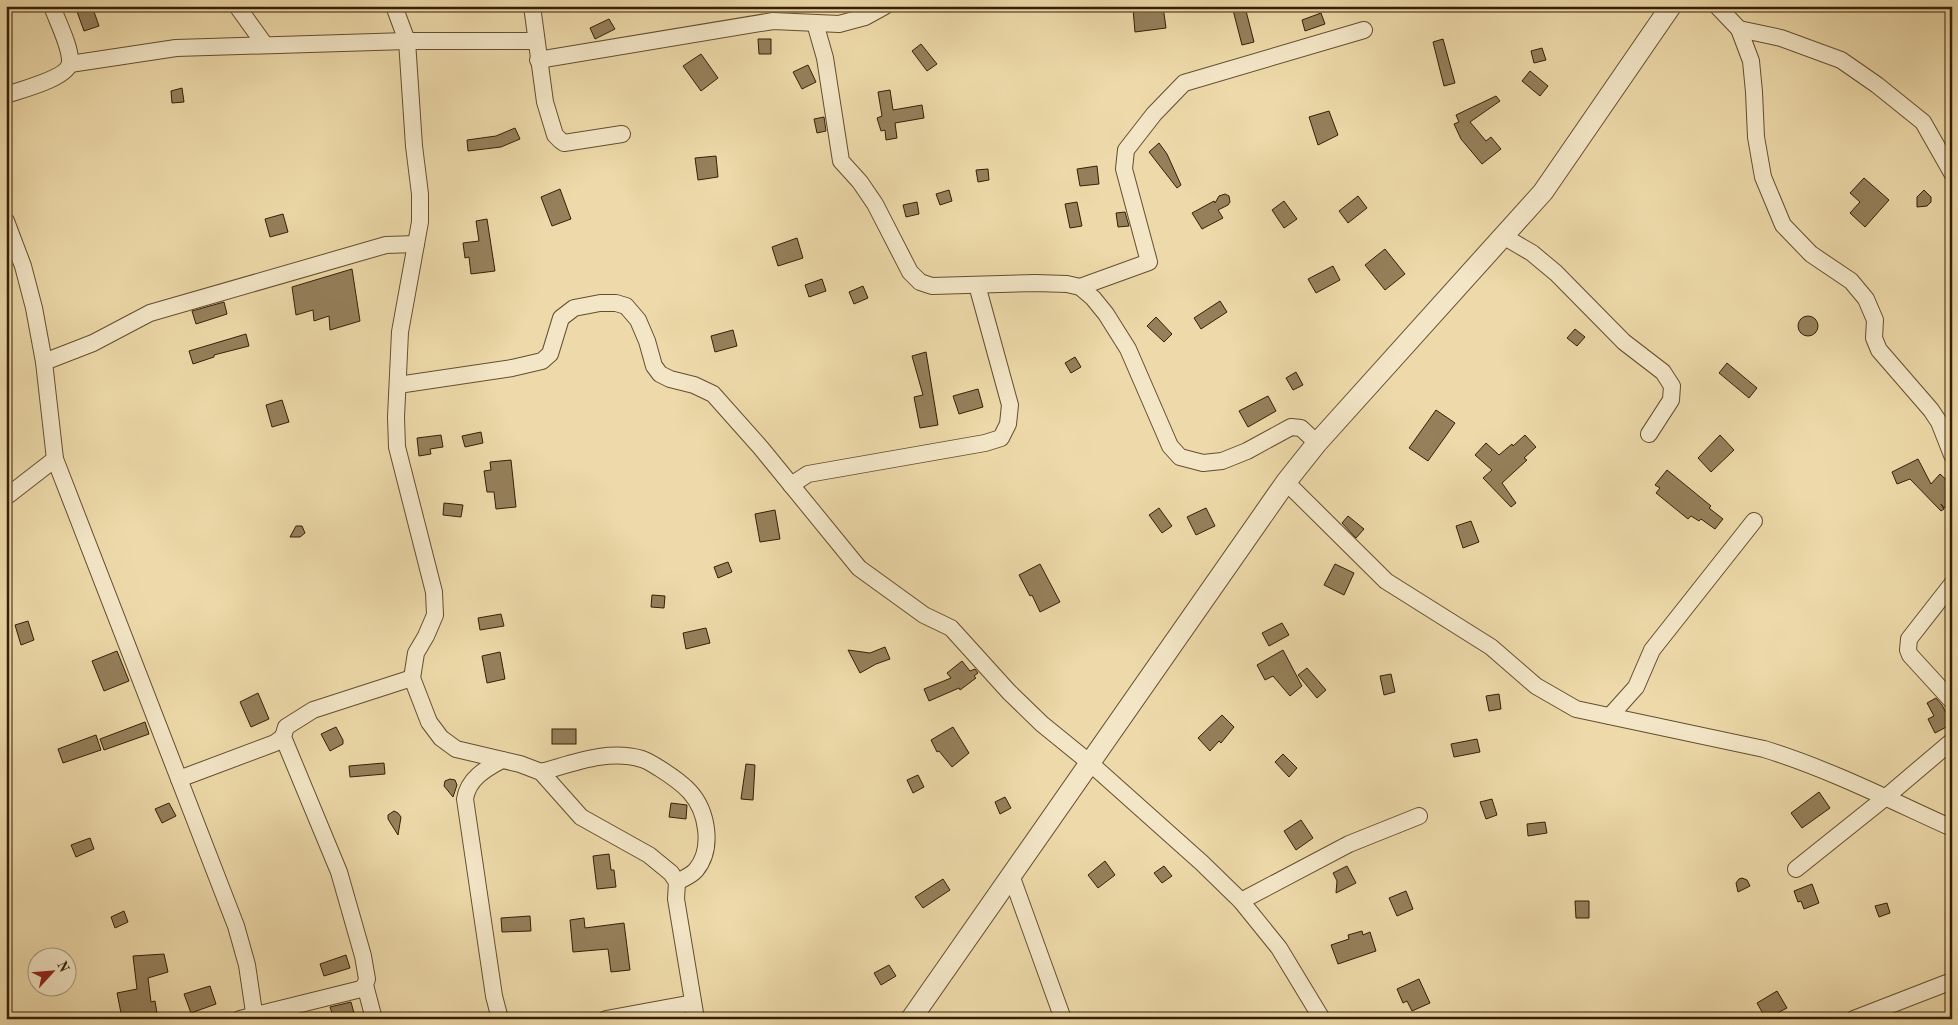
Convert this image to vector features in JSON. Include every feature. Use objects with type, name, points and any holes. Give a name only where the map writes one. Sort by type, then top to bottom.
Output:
[{"type":"street","points":[[6,95],[56,77],[65,72],[70,64],[69,53],[52,6]]},
{"type":"street","points":[[237,6],[265,45]]},
{"type":"street","points":[[394,6],[407,41],[414,146],[420,194],[420,222],[400,332],[396,417],[397,447],[434,592],[434,615],[426,636],[416,653],[412,678],[430,722],[441,738],[456,749],[520,764],[541,772],[581,817],[649,855],[671,872],[677,882],[676,899],[694,1011],[606,1019]]},
{"type":"street","points":[[532,6],[545,102],[555,135],[564,143],[622,134]]},
{"type":"street","points":[[538,60],[773,21],[839,24],[865,17],[885,6]]},
{"type":"street","points":[[910,1019],[1286,482],[1317,443],[1543,192],[1671,6]]},
{"type":"street","points":[[1718,6],[1739,29],[1751,61],[1756,137],[1763,178],[1784,226],[1811,254],[1851,281],[1866,299],[1875,320],[1874,338],[1880,350],[1931,410],[1939,422],[1952,454]]},
{"type":"street","points":[[816,23],[829,78],[842,161],[875,204],[910,272],[920,282],[932,286],[1035,283],[1067,284],[1080,287],[1093,298],[1106,314],[1128,349],[1170,446],[1180,457],[1203,463],[1222,461],[1247,451],[1291,427],[1301,428],[1317,443]]},
{"type":"street","points":[[1739,29],[1781,38],[1841,60],[1877,85],[1923,122],[1952,173]]},
{"type":"street","points":[[1080,287],[1149,262],[1124,169],[1126,150],[1154,114],[1184,83],[1364,30]]},
{"type":"street","points":[[70,64],[176,48],[407,41],[536,41]]},
{"type":"street","points":[[6,221],[27,283],[44,362],[53,428],[55,459],[236,926],[246,965],[250,1017],[361,989],[367,979],[363,956],[339,872],[283,737]]},
{"type":"street","points":[[1503,236],[1532,253],[1556,273],[1624,342],[1663,372],[1672,386],[1671,400],[1649,434]]},
{"type":"street","points":[[44,362],[93,343],[150,313],[386,245],[416,244]]},
{"type":"street","points":[[791,485],[808,474],[985,444],[1001,438],[1008,424],[1010,405],[977,285]]},
{"type":"street","points":[[398,385],[512,368],[542,361],[550,354],[561,318],[574,308],[600,303],[616,303],[626,306],[638,320],[654,366],[660,374],[670,379],[694,385],[713,394],[762,448],[859,568],[924,615],[951,628],[1009,692],[1042,724],[1090,763],[1202,863],[1241,901],[1279,948],[1322,1019]]},
{"type":"street","points":[[6,497],[55,459]]},
{"type":"street","points":[[1286,482],[1386,581],[1491,647],[1536,686],[1576,709],[1764,749],[1789,757],[1886,797],[1952,828]]},
{"type":"street","points":[[1610,716],[1636,687],[1652,650],[1754,521]]},
{"type":"street","points":[[1952,584],[1909,639],[1908,650],[1910,655],[1952,701]]},
{"type":"street","points":[[179,779],[275,743],[283,737],[286,727],[313,710],[412,678]]},
{"type":"street","points":[[1796,868],[1886,797],[1952,741]]},
{"type":"street","points":[[541,772],[598,757],[619,755],[644,759],[673,776],[691,793],[702,813],[708,838],[703,859],[696,872],[677,882]]},
{"type":"street","points":[[500,1019],[494,996],[465,799],[470,783],[490,766],[502,760]]},
{"type":"street","points":[[1241,901],[1349,844],[1419,816]]},
{"type":"street","points":[[1011,875],[1063,1019]]},
{"type":"street","points":[[1854,1019],[1952,981]]},
{"type":"street","points":[[365,985],[374,1019]]},
{"type":"building","points":[[75,6],[92,6],[99,26],[84,31]]},
{"type":"building","points":[[1163,6],[1166,28],[1135,32],[1133,9]]},
{"type":"building","points":[[1245,7],[1254,42],[1242,45],[1233,10]]},
{"type":"building","points":[[1321,13],[1325,24],[1305,31],[1302,20]]},
{"type":"building","points":[[609,19],[615,29],[595,39],[590,28]]},
{"type":"building","points":[[758,39],[771,39],[771,54],[759,54]]},
{"type":"building","points":[[1443,39],[1455,83],[1444,86],[1433,42]]},
{"type":"building","points":[[921,44],[937,64],[927,71],[912,51]]},
{"type":"building","points":[[1542,48],[1546,60],[1534,63],[1531,51]]},
{"type":"building","points":[[701,54],[718,78],[701,91],[683,66]]},
{"type":"building","points":[[808,65],[816,82],[802,89],[793,72]]},
{"type":"building","points":[[1530,71],[1548,86],[1540,96],[1522,81]]},
{"type":"building","points":[[182,88],[184,102],[172,103],[171,91]]},
{"type":"building","points":[[890,90],[893,110],[922,105],[924,118],[895,123],[897,138],[886,140],[885,130],[881,131],[877,118],[882,116],[878,92]]},
{"type":"building","points":[[1496,96],[1500,101],[1470,122],[1486,141],[1491,137],[1501,149],[1482,164],[1461,139],[1454,124],[1459,122],[1456,115]]},
{"type":"building","points":[[1329,111],[1338,135],[1318,145],[1309,117]]},
{"type":"building","points":[[824,117],[826,131],[817,133],[814,119]]},
{"type":"building","points":[[515,128],[520,139],[501,147],[468,151],[467,140],[496,136]]},
{"type":"building","points":[[1159,143],[1167,154],[1181,185],[1177,188],[1149,152]]},
{"type":"building","points":[[716,156],[718,177],[698,180],[695,158]]},
{"type":"building","points":[[1097,166],[1099,184],[1080,186],[1077,169]]},
{"type":"building","points":[[988,169],[989,180],[978,182],[976,170]]},
{"type":"building","points":[[1864,178],[1889,200],[1865,227],[1850,213],[1860,202],[1850,193]]},
{"type":"building","points":[[560,189],[571,219],[552,226],[541,197]]},
{"type":"building","points":[[949,190],[952,201],[940,205],[936,194]]},
{"type":"building","points":[[1924,190],[1931,197],[1931,202],[1927,206],[1917,207],[1917,197]]},
{"type":"building","points":[[1225,194],[1229,196],[1230,202],[1218,210],[1223,218],[1202,229],[1192,213],[1214,201],[1215,203],[1219,196]]},
{"type":"building","points":[[1358,196],[1367,208],[1348,223],[1339,211]]},
{"type":"building","points":[[1284,201],[1297,219],[1284,228],[1272,210]]},
{"type":"building","points":[[917,202],[919,214],[906,217],[903,205]]},
{"type":"building","points":[[1077,202],[1082,226],[1070,228],[1065,204]]},
{"type":"building","points":[[1125,212],[1129,226],[1118,227],[1116,213]]},
{"type":"building","points":[[283,214],[288,232],[270,237],[265,219]]},
{"type":"building","points":[[487,219],[495,271],[471,274],[469,257],[465,258],[463,243],[479,241],[476,221]]},
{"type":"building","points":[[797,238],[803,258],[778,266],[772,247]]},
{"type":"building","points":[[1385,249],[1405,274],[1385,290],[1365,265]]},
{"type":"building","points":[[1333,266],[1340,280],[1316,293],[1308,279]]},
{"type":"building","points":[[352,269],[360,321],[330,330],[329,316],[314,321],[313,310],[296,315],[292,287]]},
{"type":"building","points":[[822,279],[826,291],[809,297],[805,285]]},
{"type":"building","points":[[863,286],[868,298],[854,304],[849,292]]},
{"type":"building","points":[[1220,301],[1227,312],[1201,329],[1194,318]]},
{"type":"building","points":[[224,302],[227,314],[196,324],[192,311]]},
{"type":"building","points":[[1808,316],[1815,319],[1818,326],[1815,333],[1808,336],[1801,333],[1798,326],[1801,319]]},
{"type":"building","points":[[1156,317],[1172,334],[1164,342],[1147,326]]},
{"type":"building","points":[[1575,329],[1585,337],[1577,346],[1567,338]]},
{"type":"building","points":[[733,330],[737,346],[715,352],[711,336]]},
{"type":"building","points":[[246,334],[249,346],[214,355],[214,357],[193,364],[189,351]]},
{"type":"building","points":[[926,352],[938,425],[920,428],[914,397],[923,395],[912,356]]},
{"type":"building","points":[[1075,357],[1081,367],[1071,373],[1065,363]]},
{"type":"building","points":[[1727,363],[1757,388],[1749,398],[1719,373]]},
{"type":"building","points":[[1296,372],[1303,385],[1293,390],[1286,378]]},
{"type":"building","points":[[978,389],[983,407],[959,414],[953,396]]},
{"type":"building","points":[[1268,396],[1276,411],[1248,427],[1239,411]]},
{"type":"building","points":[[282,400],[289,422],[272,427],[266,405]]},
{"type":"building","points":[[1436,410],[1455,423],[1428,461],[1409,448]]},
{"type":"building","points":[[481,432],[483,443],[465,447],[462,436]]},
{"type":"building","points":[[441,435],[443,447],[430,449],[431,454],[419,456],[417,438]]},
{"type":"building","points":[[1525,435],[1536,447],[1524,458],[1527,460],[1502,483],[1516,503],[1511,507],[1483,478],[1492,470],[1475,455],[1486,443],[1499,455]]},
{"type":"building","points":[[1720,435],[1734,450],[1711,472],[1698,458]]},
{"type":"building","points":[[1918,459],[1931,484],[1940,474],[1952,485],[1952,501],[1944,508],[1941,504],[1944,509],[1941,511],[1910,479],[1897,484],[1892,472]]},
{"type":"building","points":[[511,460],[516,507],[496,509],[494,492],[487,492],[484,471],[491,470],[490,462]]},
{"type":"building","points":[[1667,470],[1711,506],[1709,508],[1723,519],[1715,529],[1701,519],[1699,521],[1691,516],[1688,519],[1656,493],[1660,488],[1655,485]]},
{"type":"building","points":[[444,503],[463,505],[461,517],[443,515]]},
{"type":"building","points":[[1159,508],[1172,526],[1162,533],[1149,515]]},
{"type":"building","points":[[1206,508],[1215,526],[1196,535],[1187,517]]},
{"type":"building","points":[[775,510],[780,539],[760,542],[755,514]]},
{"type":"building","points":[[1348,516],[1364,529],[1356,538],[1342,523]]},
{"type":"building","points":[[1471,521],[1479,542],[1463,548],[1456,526]]},
{"type":"building","points":[[296,526],[302,526],[305,533],[300,537],[290,537]]},
{"type":"building","points":[[728,562],[732,572],[718,578],[714,567]]},
{"type":"building","points":[[1040,564],[1060,602],[1040,612],[1019,575]]},
{"type":"building","points":[[1335,564],[1354,573],[1344,595],[1324,585]]},
{"type":"building","points":[[652,595],[665,596],[664,608],[651,607]]},
{"type":"building","points":[[501,614],[504,626],[480,630],[478,618]]},
{"type":"building","points":[[28,621],[34,640],[21,645],[15,625]]},
{"type":"building","points":[[1282,623],[1289,635],[1269,646],[1262,633]]},
{"type":"building","points":[[706,628],[710,643],[686,649],[683,633]]},
{"type":"building","points":[[885,647],[890,659],[860,673],[848,650],[870,653]]},
{"type":"building","points":[[1283,650],[1302,686],[1290,696],[1273,676],[1265,680],[1257,665]]},
{"type":"building","points":[[117,651],[129,681],[104,691],[92,661]]},
{"type":"building","points":[[500,652],[505,679],[487,683],[482,656]]},
{"type":"building","points":[[962,661],[970,671],[975,669],[978,673],[974,676],[976,678],[960,690],[959,688],[929,701],[924,689],[951,678],[947,673]]},
{"type":"building","points":[[1307,668],[1326,690],[1317,698],[1298,675]]},
{"type":"building","points":[[1391,674],[1395,692],[1384,695],[1380,676]]},
{"type":"building","points":[[258,693],[269,719],[251,727],[240,702]]},
{"type":"building","points":[[1499,694],[1501,709],[1489,711],[1486,696]]},
{"type":"building","points":[[1936,698],[1952,724],[1935,733],[1928,719],[1934,716],[1927,703]]},
{"type":"building","points":[[1222,715],[1234,727],[1221,743],[1219,741],[1210,751],[1198,738]]},
{"type":"building","points":[[145,722],[149,734],[104,750],[100,739]]},
{"type":"building","points":[[336,727],[343,740],[343,744],[330,751],[321,734]]},
{"type":"building","points":[[953,727],[969,753],[952,767],[939,751],[937,752],[931,740]]},
{"type":"building","points":[[552,729],[576,729],[576,744],[552,744]]},
{"type":"building","points":[[96,735],[101,750],[63,763],[58,749]]},
{"type":"building","points":[[1477,739],[1480,752],[1454,757],[1451,744]]},
{"type":"building","points":[[1283,754],[1297,768],[1289,777],[1275,762]]},
{"type":"building","points":[[384,763],[385,774],[350,777],[349,766]]},
{"type":"building","points":[[746,764],[755,765],[753,800],[741,799]]},
{"type":"building","points":[[918,775],[924,787],[913,793],[907,780]]},
{"type":"building","points":[[455,780],[457,785],[453,797],[444,786],[445,781]]},
{"type":"building","points":[[1819,792],[1830,808],[1802,828],[1791,813]]},
{"type":"building","points":[[1005,797],[1011,808],[1000,814],[995,802]]},
{"type":"building","points":[[1492,799],[1497,815],[1486,819],[1480,802]]},
{"type":"building","points":[[169,803],[176,816],[162,823],[155,809]]},
{"type":"building","points":[[671,803],[687,805],[686,819],[669,817]]},
{"type":"building","points":[[394,811],[401,817],[398,835],[388,819],[388,815]]},
{"type":"building","points":[[1301,820],[1313,838],[1296,850],[1284,831]]},
{"type":"building","points":[[1545,822],[1547,833],[1528,836],[1527,824]]},
{"type":"building","points":[[90,838],[94,849],[76,857],[71,845]]},
{"type":"building","points":[[609,854],[611,870],[614,870],[616,887],[597,889],[593,856]]},
{"type":"building","points":[[1105,861],[1115,875],[1098,888],[1088,875]]},
{"type":"building","points":[[1164,866],[1172,876],[1162,883],[1154,873]]},
{"type":"building","points":[[1347,866],[1356,883],[1336,893],[1337,881],[1333,873]]},
{"type":"building","points":[[1742,878],[1747,880],[1750,886],[1738,892],[1736,883]]},
{"type":"building","points":[[943,879],[950,890],[923,908],[915,897]]},
{"type":"building","points":[[1812,884],[1819,903],[1804,909],[1801,901],[1798,902],[1794,891]]},
{"type":"building","points":[[1406,891],[1413,909],[1397,916],[1389,898]]},
{"type":"building","points":[[1575,901],[1589,901],[1589,918],[1576,918]]},
{"type":"building","points":[[1887,903],[1890,913],[1879,917],[1875,906]]},
{"type":"building","points":[[124,911],[128,922],[115,928],[111,917]]},
{"type":"building","points":[[530,916],[531,931],[502,932],[501,918]]},
{"type":"building","points":[[584,918],[585,928],[624,923],[630,970],[611,972],[608,949],[573,952],[570,920]]},
{"type":"building","points":[[1362,931],[1363,935],[1370,932],[1376,951],[1338,964],[1331,945],[1349,939],[1348,935]]},
{"type":"building","points":[[164,954],[168,972],[148,978],[151,1002],[155,1001],[157,1013],[122,1018],[117,993],[137,989],[133,956]]},
{"type":"building","points":[[346,955],[350,968],[324,976],[320,964]]},
{"type":"building","points":[[889,965],[896,976],[881,985],[874,973]]},
{"type":"building","points":[[1419,979],[1430,1003],[1412,1011],[1407,1001],[1403,1003],[1397,989]]},
{"type":"building","points":[[210,986],[216,1004],[191,1013],[184,994]]},
{"type":"building","points":[[1777,991],[1787,1008],[1766,1019],[1757,1003]]},
{"type":"building","points":[[351,1002],[354,1013],[334,1019],[330,1007]]}]
